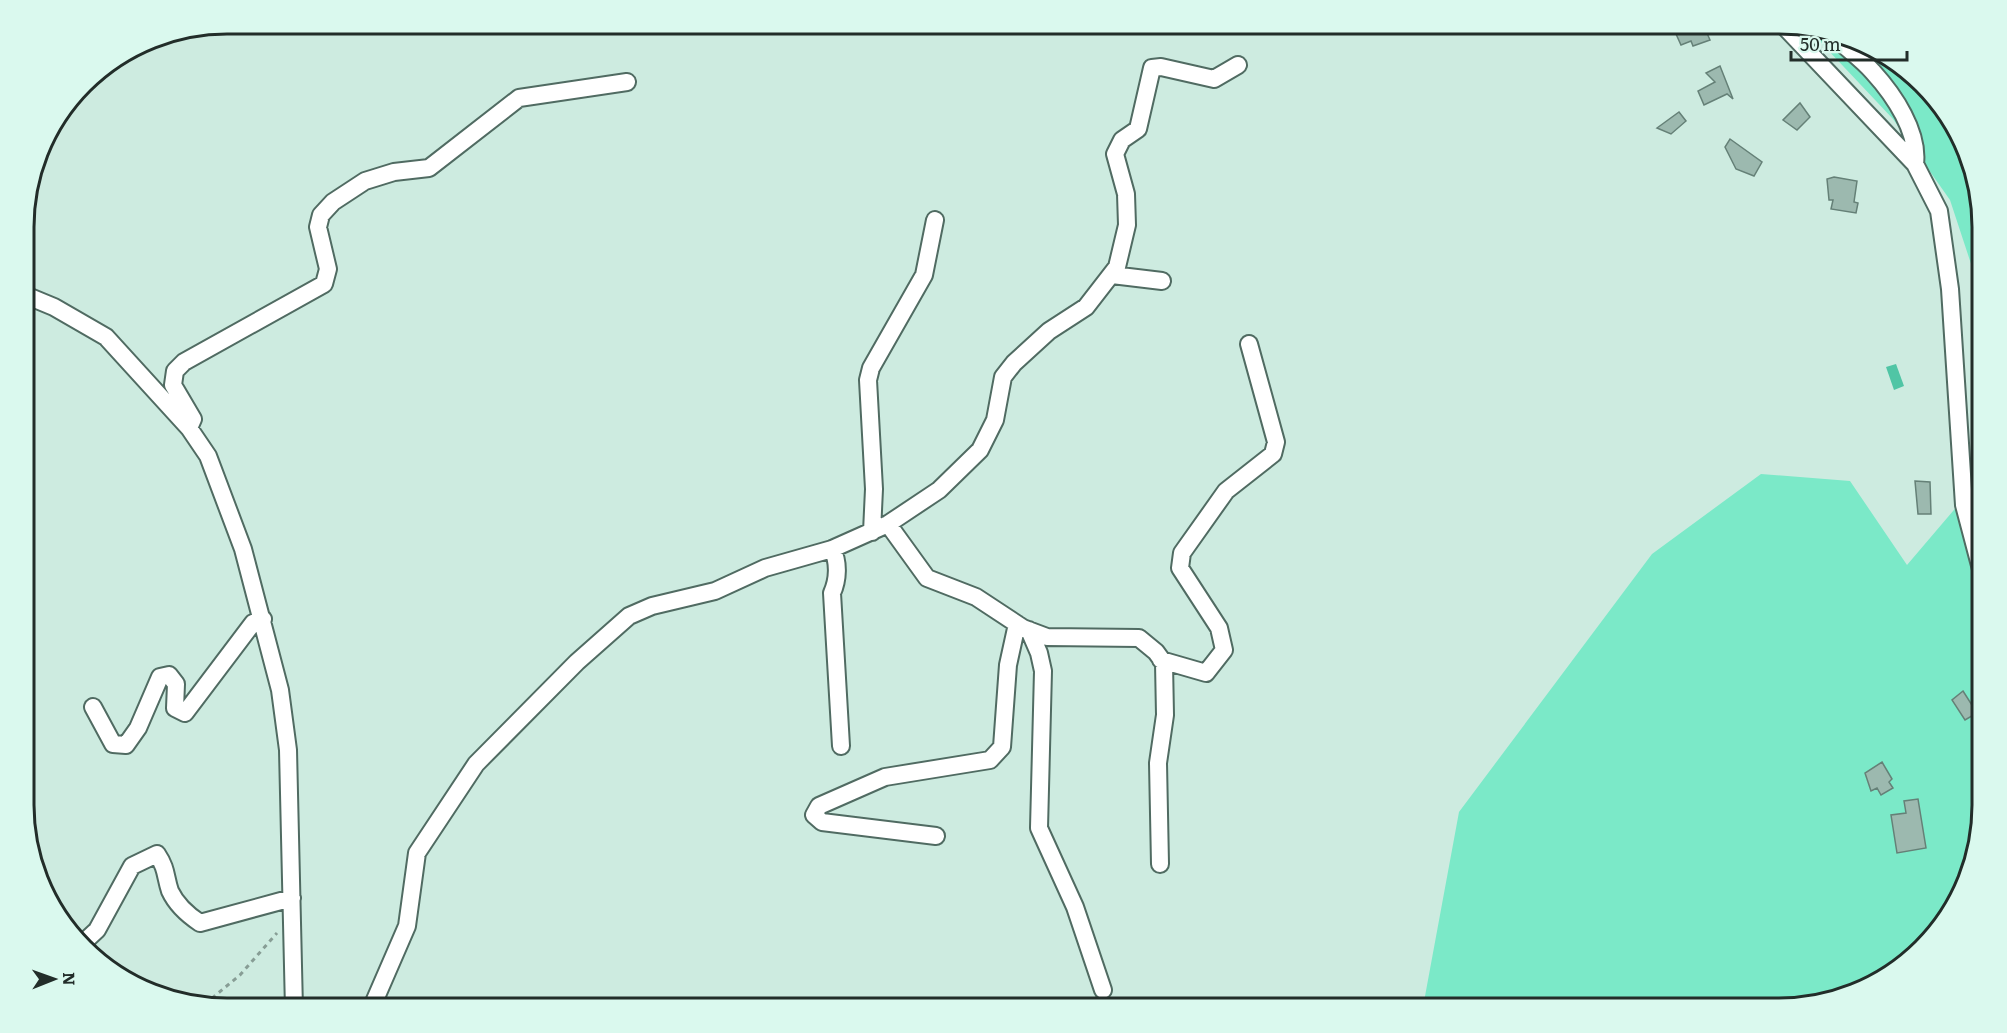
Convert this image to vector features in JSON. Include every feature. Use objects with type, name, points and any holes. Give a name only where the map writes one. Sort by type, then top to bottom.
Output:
[{"type":"street","points":[[1793,35],[1915,164],[1938,211],[1945,240],[1964,505],[1972,535]]},
{"type":"street","points":[[1845,46],[1873,71],[1901,112],[1912,134],[1917,151],[1915,164]]},
{"type":"street","points":[[375,998],[407,926],[417,853],[476,764],[577,662],[629,616],[652,606],[715,591],[765,568],[832,549],[888,524],[939,490],[980,450],[995,420],[1004,377],[1014,363],[1049,331],[1086,307],[1117,267],[1127,225],[1126,194],[1115,154],[1122,140],[1137,129],[1152,68],[1161,67],[1214,79],[1238,65]]},
{"type":"street","points":[[189,429],[193,419],[173,385],[175,371],[184,362],[324,284],[328,269],[318,227],[321,215],[333,202],[365,181],[394,172],[429,168],[519,98],[627,82]]},
{"type":"street","points":[[872,531],[873,489],[868,380],[871,368],[924,275],[935,220]]},
{"type":"street","points":[[1112,274],[1162,281]]},
{"type":"street","points":[[35,299],[54,307],[106,337],[189,429],[208,456],[243,549],[280,690],[288,750],[294,998]]},
{"type":"street","points":[[1161,660],[1206,673],[1224,650],[1224,640],[1219,628],[1180,568],[1182,553],[1226,491],[1273,454],[1276,442],[1249,344]]},
{"type":"street","points":[[888,524],[927,578],[976,597],[1023,627],[1047,637],[1139,638],[1156,652],[1164,663],[1165,715],[1158,763],[1160,864]]},
{"type":"street","points":[[832,549],[836,557],[836,585],[832,593],[841,746]]},
{"type":"street","points":[[93,707],[113,744],[126,745],[138,728],[160,677],[170,675],[176,684],[175,708],[186,713],[253,622],[263,619]]},
{"type":"street","points":[[936,836],[822,822],[814,815],[819,806],[885,777],[990,760],[1002,747],[1008,665],[1023,627]]},
{"type":"street","points":[[1023,627],[1039,653],[1043,671],[1040,828],[1075,907],[1103,990]]},
{"type":"street","points":[[88,939],[97,930],[132,866],[157,854],[166,867],[170,891],[187,914],[200,923],[291,898]]},
{"type":"path","points":[[213,998],[240,975],[292,920]]},
{"type":"shaded area","points":[[1817,38],[1842,45],[1876,60],[1897,74],[1933,110],[1947,131],[1966,177],[1971,202],[1972,267],[1950,200],[1893,119]]},
{"type":"shaded area","points":[[1896,364],[1904,386],[1894,390],[1886,367]]},
{"type":"shaded area","points":[[1761,474],[1850,481],[1907,565],[1972,489],[1971,831],[1966,856],[1953,891],[1925,933],[1907,951],[1865,979],[1817,995],[1792,998],[1425,998],[1459,812],[1652,554]]},
{"type":"building","points":[[1676,34],[1707,34],[1710,40],[1693,46],[1691,41],[1681,45]]},
{"type":"building","points":[[1720,66],[1733,99],[1727,94],[1704,105],[1698,91],[1715,82],[1706,73]]},
{"type":"building","points":[[1800,103],[1810,117],[1797,130],[1783,120]]},
{"type":"building","points":[[1679,112],[1686,121],[1671,134],[1657,128]]},
{"type":"building","points":[[1730,139],[1762,162],[1754,176],[1736,169],[1725,147]]},
{"type":"building","points":[[1834,177],[1857,181],[1854,202],[1858,203],[1856,213],[1831,209],[1833,200],[1829,200],[1827,179]]},
{"type":"building","points":[[1915,481],[1930,482],[1931,514],[1918,514]]},
{"type":"building","points":[[1963,691],[1972,705],[1972,716],[1965,720],[1952,700]]},
{"type":"building","points":[[1882,762],[1892,779],[1889,782],[1893,788],[1881,795],[1877,788],[1871,791],[1865,773]]},
{"type":"building","points":[[1918,799],[1926,848],[1897,853],[1891,815],[1906,813],[1904,801]]}]
